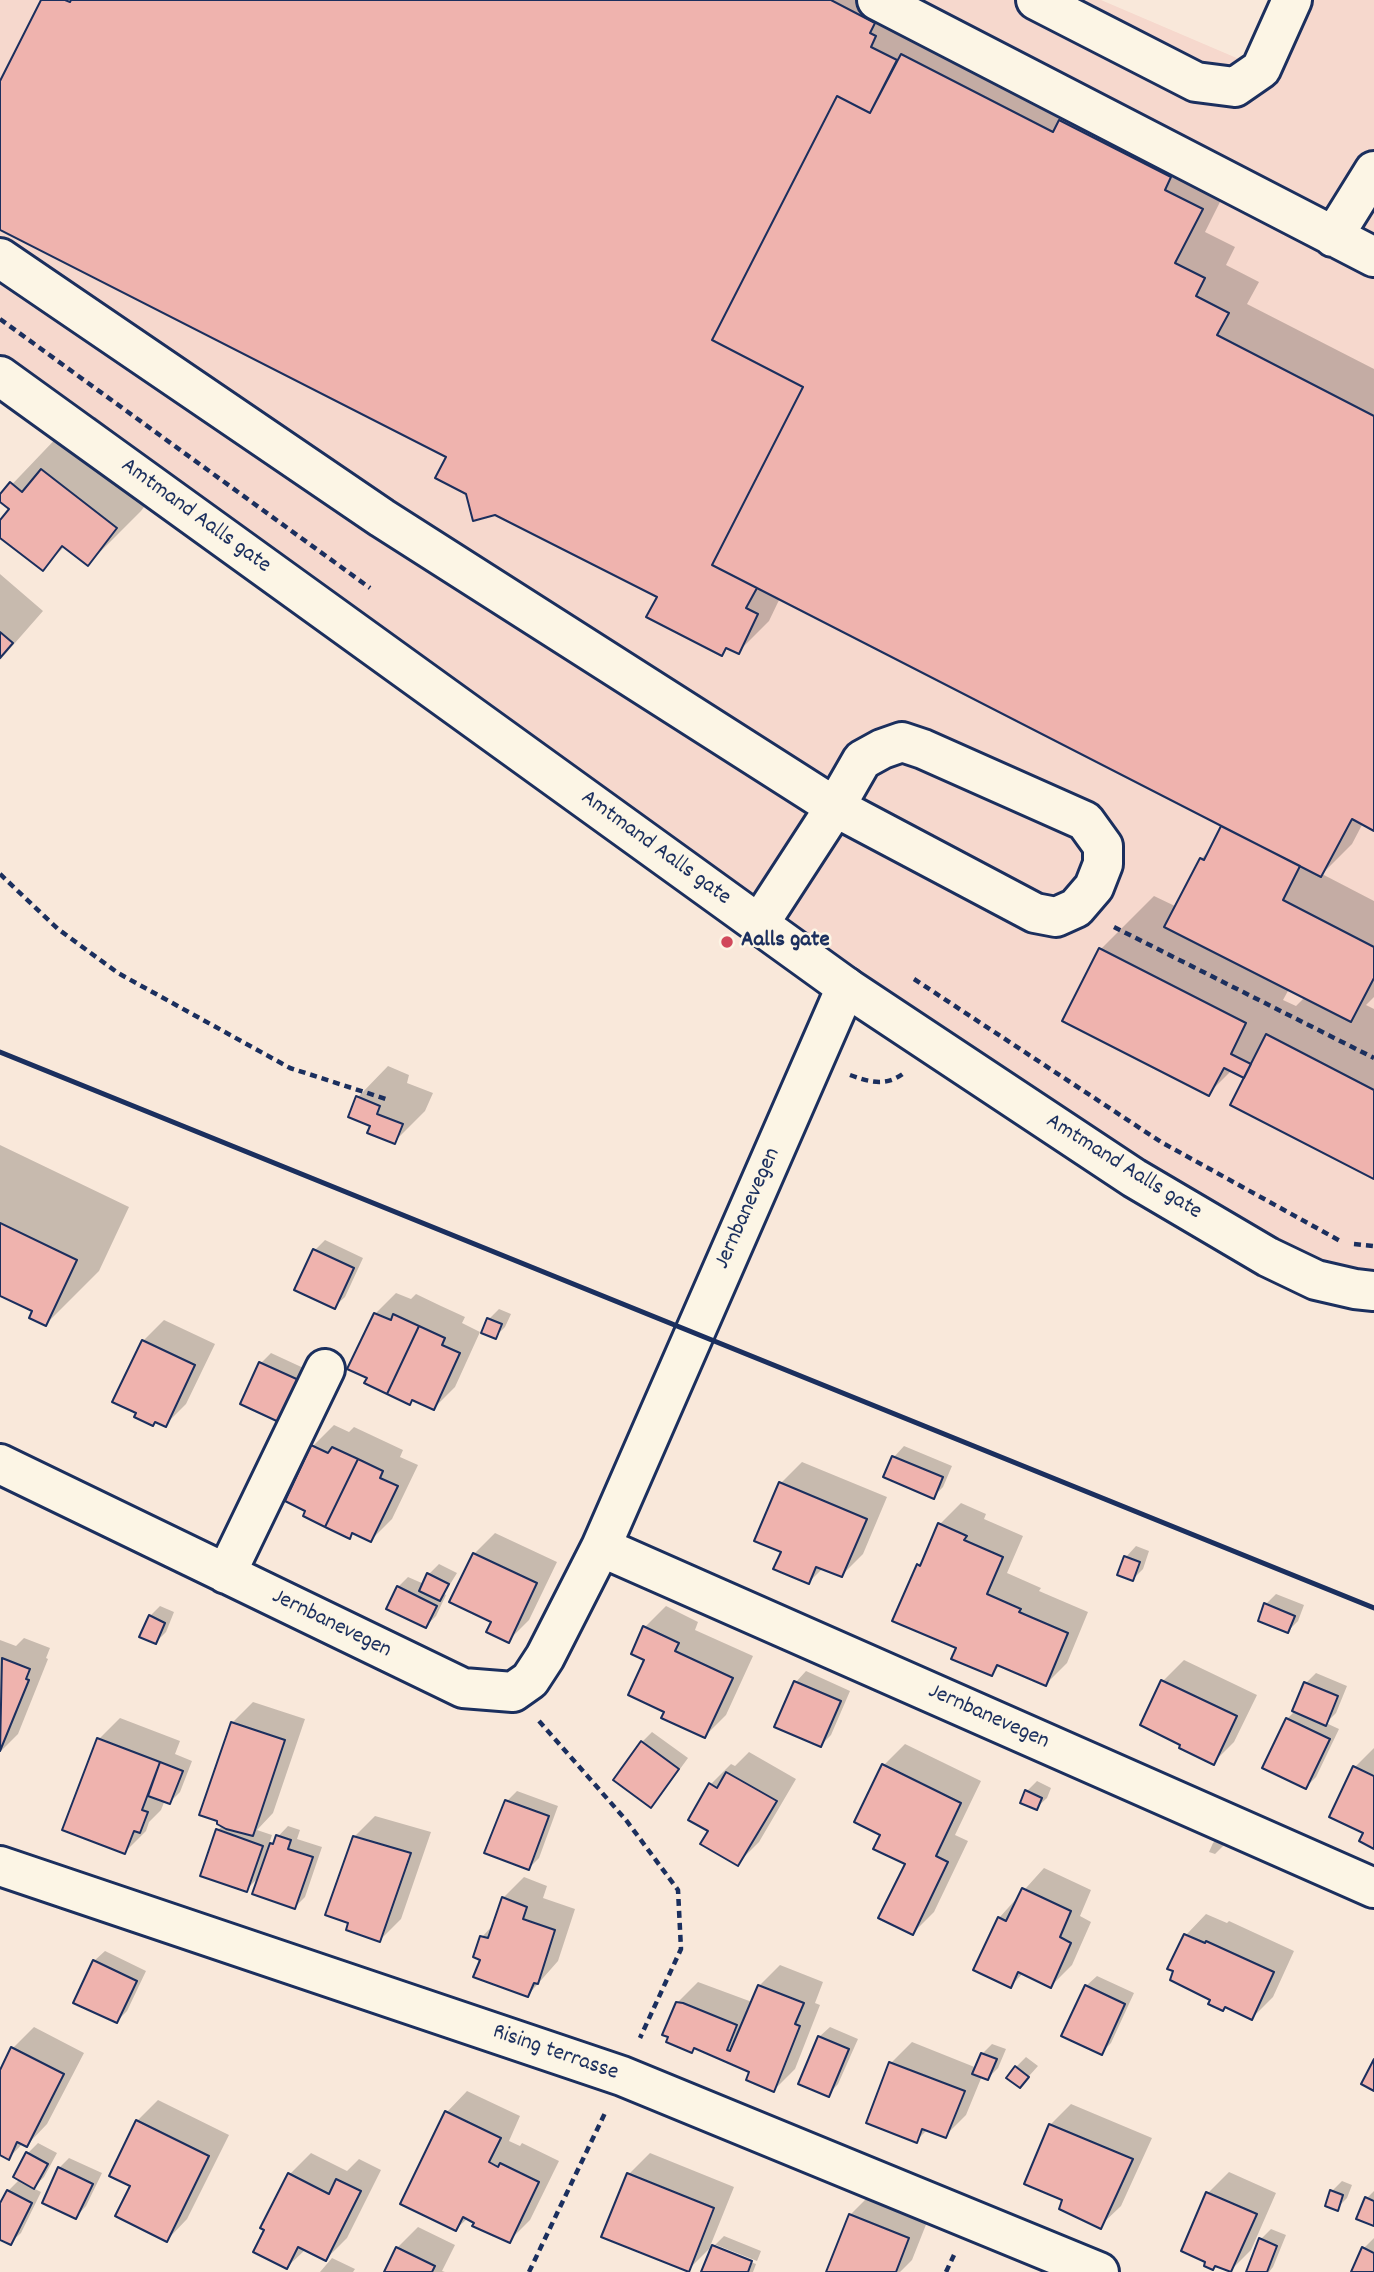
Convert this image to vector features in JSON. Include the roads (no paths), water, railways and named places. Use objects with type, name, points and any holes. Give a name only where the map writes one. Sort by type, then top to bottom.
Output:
[{"type":"street","points":[[877,0],[1374,257]]},
{"type":"street","points":[[1036,0],[1196,82],[1235,87],[1261,69],[1292,0]]},
{"type":"street","points":[[1333,237],[1374,170]]},
{"type":"street","points":[[0,258],[383,518],[835,807],[1035,913],[1056,917],[1076,908],[1094,887],[1103,864],[1103,846],[1085,821],[923,748],[902,742],[882,748],[862,760],[835,807],[759,924]]},
{"type":"street","name":"Amtmand Aalls gate","points":[[0,376],[846,987],[1134,1178],[1268,1257],[1316,1280],[1356,1290],[1374,1291]]},
{"type":"street","name":"Jernbanevegen","points":[[0,1464],[463,1688],[513,1692],[530,1680],[545,1657],[601,1547],[846,987]]},
{"type":"street","points":[[226,1574],[325,1369]]},
{"type":"street","name":"Jernbanevegen","points":[[601,1547],[1374,1888]]},
{"type":"street","name":"Rising terrasse","points":[[2,1871],[622,2076],[1099,2272]]},
{"type":"railway","points":[[0,1052],[1374,1608]]},
{"type":"place","name":"Aalls gate","points":[[727,942]]}]
